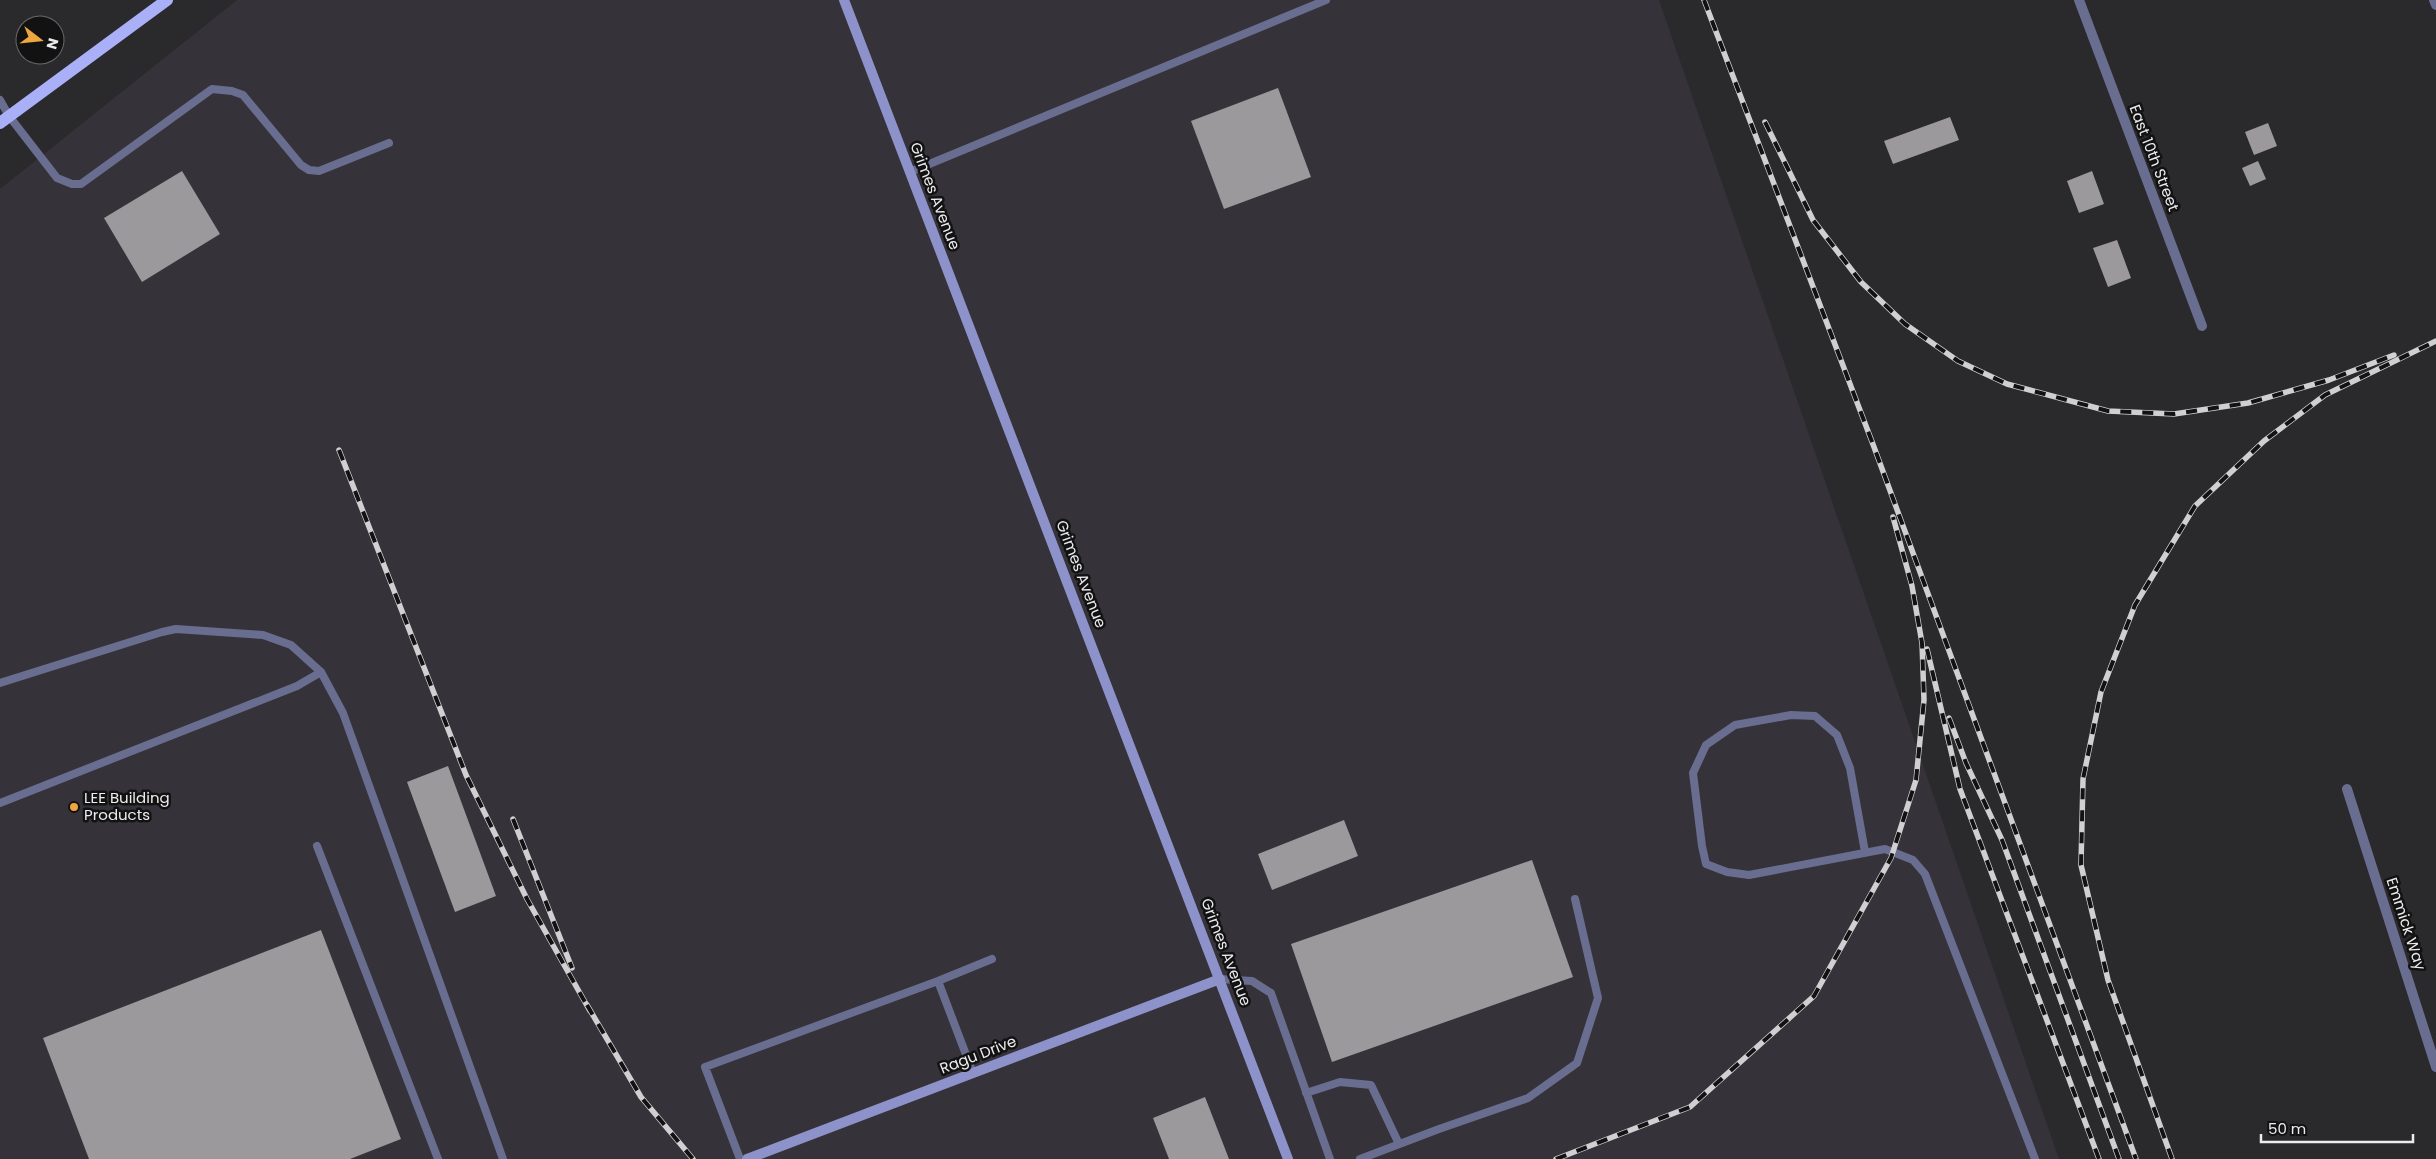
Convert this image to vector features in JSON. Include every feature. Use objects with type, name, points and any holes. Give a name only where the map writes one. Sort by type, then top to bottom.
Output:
[{"type":"main road","points":[[5,120],[167,0]]},
{"type":"street","name":"Grimes Avenue","points":[[844,0],[1288,1159]]},
{"type":"street","name":"East 10th Street","points":[[2079,0],[2202,326]]},
{"type":"street","points":[[2434,0],[2436,5]]},
{"type":"street","name":"Emmick Way","points":[[2347,789],[2436,1067]]},
{"type":"street","name":"Ragu Drive","points":[[747,1159],[1220,979]]},
{"type":"lane","points":[[910,172],[1326,0]]},
{"type":"lane","points":[[0,100],[5,120],[57,178],[72,184],[81,184],[212,89],[232,91],[243,95],[302,165],[309,170],[319,171],[389,143]]},
{"type":"lane","points":[[0,683],[162,632],[176,630],[263,635],[291,646],[321,672],[343,713],[503,1159]]},
{"type":"lane","points":[[0,803],[297,686],[321,672]]},
{"type":"lane","points":[[1865,852],[1850,768],[1837,735],[1815,716],[1791,715],[1736,725],[1706,745],[1693,774],[1706,864],[1727,872],[1749,875],[1865,852],[1884,848],[1913,860],[1925,874],[2035,1159]]},
{"type":"lane","points":[[317,846],[438,1159]]},
{"type":"lane","points":[[1360,1159],[1528,1098],[1577,1063],[1598,998],[1575,899]]},
{"type":"lane","points":[[740,1159],[705,1067],[938,981],[992,958]]},
{"type":"lane","points":[[1220,979],[1252,981],[1271,993],[1330,1159]]},
{"type":"lane","points":[[938,981],[972,1074]]},
{"type":"lane","points":[[1306,1092],[1340,1082],[1371,1086],[1399,1144]]},
{"type":"shaded area","points":[[237,0],[1659,0],[2059,1159],[0,1159],[0,189]]},
{"type":"building","points":[[1278,88],[1311,177],[1224,209],[1191,121]]},
{"type":"building","points":[[1950,117],[1959,140],[1893,164],[1884,141]]},
{"type":"building","points":[[2268,123],[2277,146],[2254,155],[2245,132]]},
{"type":"building","points":[[2258,161],[2266,179],[2250,186],[2242,168]]},
{"type":"building","points":[[182,171],[220,234],[142,282],[104,218]]},
{"type":"building","points":[[2092,171],[2104,204],[2079,213],[2067,181]]},
{"type":"building","points":[[2117,240],[2131,278],[2108,287],[2093,248]]},
{"type":"building","points":[[448,766],[496,896],[455,912],[407,782]]},
{"type":"building","points":[[1344,820],[1358,856],[1272,890],[1258,854]]},
{"type":"building","points":[[1532,860],[1573,977],[1332,1062],[1291,944]]},
{"type":"building","points":[[321,930],[401,1139],[350,1159],[89,1159],[43,1038]]},
{"type":"building","points":[[1205,1097],[1229,1159],[1169,1159],[1153,1118]]},
{"type":"railway","points":[[1704,0],[1874,447],[2136,1159]]},
{"type":"railway","points":[[1765,122],[1813,220],[1861,282],[1905,324],[1958,361],[2007,384],[2108,411],[2174,414],[2248,403],[2329,380],[2394,355]]},
{"type":"railway","points":[[2172,1159],[2108,980],[2081,865],[2083,779],[2101,692],[2135,605],[2195,506],[2264,441],[2325,395],[2436,341]]},
{"type":"railway","points":[[339,450],[466,775],[527,899],[590,1011]]},
{"type":"railway","points":[[1556,1159],[1690,1107],[1814,996],[1891,858],[1916,780],[1924,700],[1922,643],[1912,586],[1893,517]]},
{"type":"railway","points":[[1927,649],[1960,789],[2099,1159]]},
{"type":"railway","points":[[1949,718],[1966,763],[2002,840],[2119,1159]]},
{"type":"railway","points":[[513,819],[572,968]]},
{"type":"railway","points":[[587,1005],[641,1097],[693,1159]]},
{"type":"place","name":"LEE Building Products","points":[[74,807]]}]
